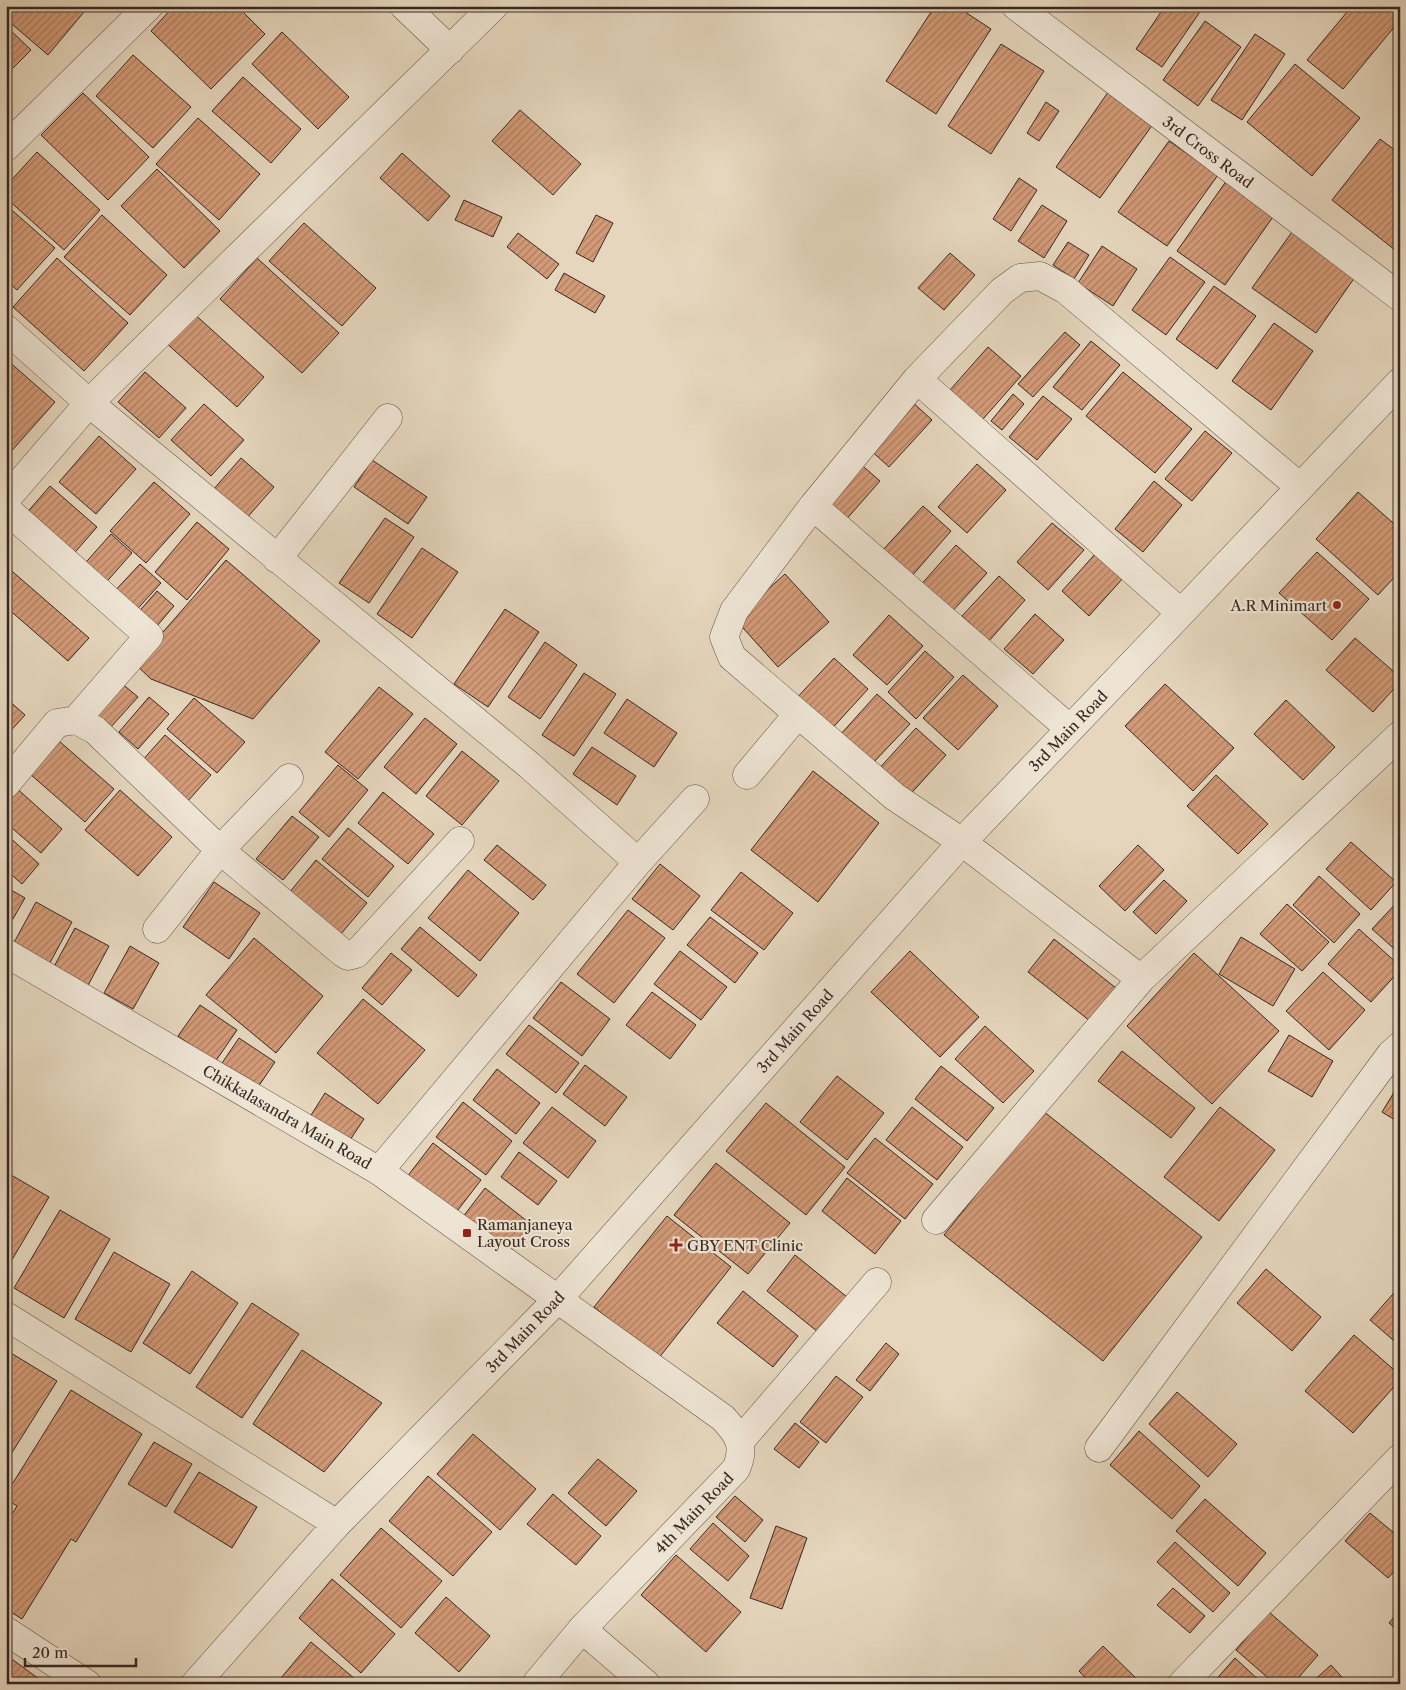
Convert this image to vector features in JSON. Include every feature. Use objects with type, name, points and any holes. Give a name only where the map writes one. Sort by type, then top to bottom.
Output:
[{"type":"street","points":[[6,147],[149,6]]},
{"type":"street","points":[[404,6],[450,50]]},
{"type":"street","points":[[6,500],[89,403],[494,6]]},
{"type":"street","name":"3rd Cross Road","points":[[1016,6],[1400,297]]},
{"type":"street","points":[[1141,979],[962,842],[895,797],[732,657],[724,637],[734,611],[814,506],[917,379],[1002,291],[1020,278],[1040,276],[1066,290],[1300,487]]},
{"type":"street","points":[[6,329],[89,403],[529,765],[638,862]]},
{"type":"street","points":[[917,379],[1181,613]]},
{"type":"street","name":"3rd Main Road","points":[[195,1684],[337,1524],[557,1300],[962,842],[1400,382]]},
{"type":"street","points":[[277,559],[388,418]]},
{"type":"street","points":[[814,506],[1070,729]]},
{"type":"street","points":[[6,510],[149,636],[76,720]]},
{"type":"street","points":[[747,775],[798,714]]},
{"type":"street","points":[[6,784],[57,723],[76,720],[95,730],[220,850],[348,956],[356,954],[460,841]]},
{"type":"street","points":[[936,1220],[1141,979],[1400,734]]},
{"type":"street","points":[[157,929],[220,850],[289,778]]},
{"type":"street","points":[[379,1170],[638,862],[695,799]]},
{"type":"street","name":"Chikkalasandra Main Road","points":[[6,952],[379,1170],[557,1300]]},
{"type":"street","points":[[1099,1448],[1391,1054],[1400,1046]]},
{"type":"street","points":[[557,1300],[723,1418],[733,1428],[740,1441],[877,1282]]},
{"type":"street","points":[[6,1316],[337,1524]]},
{"type":"street","name":"4th Main Road","points":[[536,1684],[582,1629],[736,1469],[742,1455],[740,1441]]},
{"type":"street","points":[[1182,1684],[1400,1458]]},
{"type":"street","points":[[582,1629],[646,1684]]},
{"type":"street","points":[[6,1631],[87,1684]]},
{"type":"building","points":[[6,6],[89,6],[48,55],[6,19]]},
{"type":"building","points":[[174,6],[237,6],[265,34],[211,89],[151,31]]},
{"type":"building","points":[[935,6],[956,6],[991,29],[936,114],[886,81]]},
{"type":"building","points":[[1165,6],[1204,6],[1162,67],[1136,49]]},
{"type":"building","points":[[1352,6],[1392,6],[1400,12],[1400,20],[1343,89],[1307,60]]},
{"type":"building","points":[[1205,21],[1241,47],[1198,106],[1163,80]]},
{"type":"building","points":[[6,26],[31,50],[6,75]]},
{"type":"building","points":[[282,32],[349,97],[318,129],[252,64]]},
{"type":"building","points":[[1255,34],[1285,54],[1242,120],[1211,100]]},
{"type":"building","points":[[1001,44],[1044,71],[991,154],[948,126]]},
{"type":"building","points":[[133,55],[191,107],[153,148],[96,96]]},
{"type":"building","points":[[1295,64],[1360,118],[1312,176],[1247,122]]},
{"type":"building","points":[[243,77],[301,129],[271,163],[212,111]]},
{"type":"building","points":[[1111,88],[1156,120],[1100,198],[1056,167]]},
{"type":"building","points":[[83,93],[149,157],[108,200],[41,135]]},
{"type":"building","points":[[1046,102],[1059,111],[1039,141],[1027,133]]},
{"type":"building","points":[[520,110],[581,164],[553,195],[492,141]]},
{"type":"building","points":[[198,118],[260,174],[219,220],[156,164]]},
{"type":"building","points":[[1380,139],[1400,154],[1400,254],[1332,200]]},
{"type":"building","points":[[1169,141],[1218,175],[1167,246],[1118,212]]},
{"type":"building","points":[[37,152],[100,210],[64,250],[6,198],[6,186]]},
{"type":"building","points":[[402,153],[450,196],[428,221],[380,178]]},
{"type":"building","points":[[157,169],[220,231],[184,268],[121,206]]},
{"type":"building","points":[[1019,178],[1037,190],[1011,231],[993,219]]},
{"type":"building","points":[[1227,180],[1275,214],[1225,285],[1177,251]]},
{"type":"building","points":[[464,200],[502,217],[493,237],[455,220]]},
{"type":"building","points":[[6,205],[55,248],[17,290],[6,280]]},
{"type":"building","points":[[1042,205],[1067,221],[1044,258],[1018,241]]},
{"type":"building","points":[[102,215],[167,275],[130,315],[64,257]]},
{"type":"building","points":[[596,215],[613,223],[593,262],[576,253]]},
{"type":"building","points":[[304,223],[376,288],[342,326],[269,261]]},
{"type":"building","points":[[1292,232],[1355,277],[1316,333],[1252,288]]},
{"type":"building","points":[[518,233],[559,264],[547,279],[507,247]]},
{"type":"building","points":[[1068,242],[1089,255],[1074,279],[1053,265]]},
{"type":"building","points":[[1102,246],[1137,269],[1113,306],[1078,283]]},
{"type":"building","points":[[950,253],[975,275],[944,310],[918,288]]},
{"type":"building","points":[[1170,257],[1205,282],[1166,335],[1132,310]]},
{"type":"building","points":[[57,258],[128,323],[84,371],[13,307]]},
{"type":"building","points":[[257,258],[339,333],[302,373],[220,299]]},
{"type":"building","points":[[564,273],[605,296],[595,313],[555,290]]},
{"type":"building","points":[[1214,286],[1256,316],[1217,369],[1176,339]]},
{"type":"building","points":[[191,311],[264,377],[237,407],[164,341]]},
{"type":"building","points":[[1274,323],[1313,351],[1271,410],[1232,381]]},
{"type":"building","points":[[1065,332],[1080,345],[1033,397],[1018,384]]},
{"type":"building","points":[[1091,341],[1120,365],[1082,410],[1053,387]]},
{"type":"building","points":[[988,347],[1021,376],[983,419],[950,390]]},
{"type":"building","points":[[6,359],[55,402],[8,455],[6,453]]},
{"type":"building","points":[[145,372],[186,408],[159,438],[118,402]]},
{"type":"building","points":[[1123,372],[1192,429],[1155,473],[1086,416]]},
{"type":"building","points":[[1013,394],[1024,404],[1002,430],[991,421]]},
{"type":"building","points":[[1043,396],[1072,419],[1037,460],[1009,437]]},
{"type":"building","points":[[909,399],[932,420],[889,467],[866,446]]},
{"type":"building","points":[[204,404],[244,440],[211,476],[171,440]]},
{"type":"building","points":[[1205,431],[1232,453],[1192,501],[1165,479]]},
{"type":"building","points":[[99,436],[136,469],[96,514],[59,482]]},
{"type":"building","points":[[241,458],[274,487],[245,520],[212,491]]},
{"type":"building","points":[[372,460],[427,497],[408,524],[354,487]]},
{"type":"building","points":[[857,461],[880,481],[844,522],[820,502]]},
{"type":"building","points":[[977,464],[1006,490],[967,533],[938,507]]},
{"type":"building","points":[[1154,481],[1182,505],[1143,552],[1115,529]]},
{"type":"building","points":[[154,482],[190,514],[146,563],[110,531]]},
{"type":"building","points":[[50,486],[97,527],[70,558],[24,516]]},
{"type":"building","points":[[1358,492],[1400,529],[1400,571],[1378,595],[1316,539]]},
{"type":"building","points":[[923,506],[951,531],[911,577],[882,551]]},
{"type":"building","points":[[385,518],[414,537],[369,603],[339,583]]},
{"type":"building","points":[[197,522],[229,549],[187,600],[155,572]]},
{"type":"building","points":[[1052,523],[1084,550],[1048,590],[1017,562]]},
{"type":"building","points":[[111,534],[132,553],[101,588],[80,569]]},
{"type":"building","points":[[956,545],[987,573],[950,614],[919,587]]},
{"type":"building","points":[[422,548],[458,572],[412,638],[377,614]]},
{"type":"building","points":[[1317,552],[1369,599],[1332,640],[1279,593]]},
{"type":"building","points":[[1096,553],[1124,577],[1089,616],[1062,591]]},
{"type":"building","points":[[226,560],[320,641],[253,719],[151,679],[135,664]]},
{"type":"building","points":[[140,564],[161,583],[132,615],[111,595]]},
{"type":"building","points":[[6,566],[89,638],[68,661],[6,607]]},
{"type":"building","points":[[785,574],[829,622],[778,667],[735,619]]},
{"type":"building","points":[[999,576],[1025,600],[989,641],[962,616]]},
{"type":"building","points":[[157,591],[174,606],[151,633],[134,617]]},
{"type":"building","points":[[505,609],[539,632],[488,707],[454,684]]},
{"type":"building","points":[[1035,614],[1064,640],[1033,674],[1004,649]]},
{"type":"building","points":[[889,615],[923,646],[887,685],[853,655]]},
{"type":"building","points":[[1355,638],[1400,677],[1400,682],[1373,712],[1326,670]]},
{"type":"building","points":[[545,642],[577,665],[540,719],[508,697]]},
{"type":"building","points":[[925,651],[954,677],[916,719],[888,692]]},
{"type":"building","points":[[834,658],[868,689],[827,734],[792,703]]},
{"type":"building","points":[[584,673],[616,694],[574,756],[542,735]]},
{"type":"building","points":[[963,675],[998,706],[958,750],[923,718]]},
{"type":"building","points":[[120,682],[138,697],[110,728],[93,713]]},
{"type":"building","points":[[1165,684],[1234,748],[1193,791],[1125,726]]},
{"type":"building","points":[[379,687],[413,714],[358,779],[325,752]]},
{"type":"building","points":[[877,694],[910,724],[872,764],[840,735]]},
{"type":"building","points":[[149,697],[169,714],[138,749],[119,732]]},
{"type":"building","points":[[6,698],[25,715],[6,736]]},
{"type":"building","points":[[194,698],[245,742],[217,773],[167,729]]},
{"type":"building","points":[[627,699],[677,733],[654,767],[604,733]]},
{"type":"building","points":[[1286,700],[1335,747],[1303,780],[1254,734]]},
{"type":"building","points":[[425,718],[457,744],[416,794],[384,767]]},
{"type":"building","points":[[916,728],[946,755],[906,799],[876,772]]},
{"type":"building","points":[[51,734],[114,789],[85,822],[22,767]]},
{"type":"building","points":[[165,735],[211,775],[187,802],[141,762]]},
{"type":"building","points":[[592,747],[636,776],[617,805],[573,774]]},
{"type":"building","points":[[462,751],[499,781],[462,825],[426,796]]},
{"type":"building","points":[[338,765],[368,790],[329,837],[299,812]]},
{"type":"building","points":[[813,771],[879,823],[818,902],[751,850]]},
{"type":"building","points":[[1216,775],[1268,824],[1238,854],[1187,806]]},
{"type":"building","points":[[13,785],[62,829],[41,853],[6,823],[6,793]]},
{"type":"building","points":[[120,790],[172,837],[138,876],[85,830]]},
{"type":"building","points":[[383,792],[434,834],[408,864],[358,823]]},
{"type":"building","points":[[292,816],[319,837],[283,880],[256,859]]},
{"type":"building","points":[[348,828],[394,866],[368,897],[322,859]]},
{"type":"building","points":[[6,834],[39,864],[22,884],[6,870]]},
{"type":"building","points":[[1351,842],[1396,882],[1371,910],[1326,869]]},
{"type":"building","points":[[497,845],[546,885],[533,900],[484,860]]},
{"type":"building","points":[[1138,845],[1164,870],[1125,911],[1099,886]]},
{"type":"building","points":[[316,860],[367,903],[340,935],[289,893]]},
{"type":"building","points":[[660,864],[700,896],[673,930],[632,899]]},
{"type":"building","points":[[468,870],[519,913],[480,961],[428,918]]},
{"type":"building","points":[[741,872],[793,913],[764,950],[711,910]]},
{"type":"building","points":[[1319,876],[1360,914],[1334,943],[1293,905]]},
{"type":"building","points":[[1164,880],[1187,901],[1156,934],[1133,912]]},
{"type":"building","points":[[214,882],[260,913],[229,959],[183,927]]},
{"type":"building","points":[[6,887],[25,898],[6,931]]},
{"type":"building","points":[[1400,899],[1400,954],[1372,929]]},
{"type":"building","points":[[36,902],[72,922],[46,970],[10,950]]},
{"type":"building","points":[[1287,904],[1329,942],[1302,971],[1260,934]]},
{"type":"building","points":[[628,910],[665,938],[614,1003],[577,974]]},
{"type":"building","points":[[710,917],[758,953],[735,983],[687,945]]},
{"type":"building","points":[[420,927],[477,975],[458,997],[401,949]]},
{"type":"building","points":[[75,928],[109,946],[85,991],[51,972]]},
{"type":"building","points":[[1359,929],[1400,966],[1400,970],[1371,1002],[1328,964]]},
{"type":"building","points":[[1241,937],[1295,969],[1273,1006],[1219,974]]},
{"type":"building","points":[[254,938],[323,996],[276,1053],[206,995]]},
{"type":"building","points":[[1054,939],[1116,988],[1090,1021],[1028,972]]},
{"type":"building","points":[[130,946],[159,963],[133,1009],[104,993]]},
{"type":"building","points":[[680,951],[727,987],[701,1020],[654,984]]},
{"type":"building","points":[[910,951],[979,1017],[940,1057],[871,992]]},
{"type":"building","points":[[391,953],[412,970],[382,1005],[362,988]]},
{"type":"building","points":[[1194,953],[1279,1031],[1212,1104],[1127,1026]]},
{"type":"building","points":[[1323,972],[1365,1010],[1329,1050],[1286,1011]]},
{"type":"building","points":[[561,982],[610,1019],[582,1056],[533,1018]]},
{"type":"building","points":[[652,992],[696,1025],[670,1059],[626,1025]]},
{"type":"building","points":[[363,999],[425,1050],[378,1104],[317,1053]]},
{"type":"building","points":[[200,1005],[237,1030],[215,1062],[178,1036]]},
{"type":"building","points":[[529,1025],[579,1063],[556,1093],[506,1054]]},
{"type":"building","points":[[985,1026],[1034,1071],[1003,1103],[955,1059]]},
{"type":"building","points":[[1289,1035],[1333,1061],[1312,1097],[1268,1071]]},
{"type":"building","points":[[239,1038],[275,1062],[256,1090],[220,1066]]},
{"type":"building","points":[[1122,1051],[1195,1108],[1171,1138],[1098,1081]]},
{"type":"building","points":[[585,1065],[627,1097],[605,1126],[563,1094]]},
{"type":"building","points":[[941,1066],[994,1108],[967,1141],[915,1099]]},
{"type":"building","points":[[497,1069],[540,1103],[516,1134],[473,1100]]},
{"type":"building","points":[[837,1076],[884,1113],[847,1160],[800,1122]]},
{"type":"building","points":[[1396,1089],[1400,1092],[1400,1123],[1382,1112]]},
{"type":"building","points":[[325,1093],[364,1119],[346,1146],[308,1120]]},
{"type":"building","points":[[463,1102],[512,1141],[486,1175],[436,1137]]},
{"type":"building","points":[[766,1103],[845,1167],[806,1215],[726,1151]]},
{"type":"building","points":[[552,1107],[596,1141],[568,1178],[523,1143]]},
{"type":"building","points":[[912,1107],[963,1147],[937,1180],[886,1140]]},
{"type":"building","points":[[1220,1107],[1275,1150],[1219,1221],[1164,1177]]},
{"type":"building","points":[[1043,1111],[1202,1237],[1103,1361],[944,1235]]},
{"type":"building","points":[[875,1138],[933,1184],[905,1219],[847,1173]]},
{"type":"building","points":[[433,1143],[481,1180],[451,1219],[403,1182]]},
{"type":"building","points":[[519,1152],[557,1181],[538,1205],[501,1177]]},
{"type":"building","points":[[716,1163],[790,1223],[748,1274],[674,1215]]},
{"type":"building","points":[[6,1172],[49,1197],[6,1270]]},
{"type":"building","points":[[847,1178],[901,1221],[875,1254],[822,1211]]},
{"type":"building","points":[[485,1188],[532,1225],[506,1258],[459,1222]]},
{"type":"building","points":[[60,1210],[110,1239],[64,1318],[14,1288]]},
{"type":"building","points":[[667,1216],[731,1267],[658,1359],[594,1307]]},
{"type":"building","points":[[114,1252],[170,1284],[131,1352],[75,1319]]},
{"type":"building","points":[[795,1255],[847,1297],[818,1332],[767,1291]]},
{"type":"building","points":[[1266,1269],[1321,1317],[1292,1351],[1237,1303]]},
{"type":"building","points":[[192,1271],[238,1303],[190,1374],[143,1343]]},
{"type":"building","points":[[1400,1286],[1400,1346],[1370,1320]]},
{"type":"building","points":[[743,1291],[798,1336],[773,1367],[717,1323]]},
{"type":"building","points":[[252,1303],[299,1334],[242,1418],[196,1387]]},
{"type":"building","points":[[1354,1335],[1400,1375],[1400,1380],[1353,1433],[1305,1391]]},
{"type":"building","points":[[886,1343],[899,1354],[870,1391],[856,1380]]},
{"type":"building","points":[[6,1350],[57,1381],[6,1462]]},
{"type":"building","points":[[302,1350],[382,1403],[324,1472],[253,1424]]},
{"type":"building","points":[[836,1376],[863,1397],[826,1443],[800,1422]]},
{"type":"building","points":[[71,1390],[142,1434],[76,1542],[71,1539],[22,1619],[6,1609],[6,1524],[17,1506],[6,1499],[6,1494]]},
{"type":"building","points":[[1177,1392],[1237,1444],[1208,1477],[1149,1424]]},
{"type":"building","points":[[795,1423],[819,1442],[799,1468],[774,1449]]},
{"type":"building","points":[[1139,1431],[1200,1486],[1172,1519],[1110,1465]]},
{"type":"building","points":[[473,1434],[536,1489],[500,1530],[437,1474]]},
{"type":"building","points":[[154,1442],[192,1464],[166,1507],[128,1484]]},
{"type":"building","points":[[598,1459],[637,1491],[606,1526],[568,1493]]},
{"type":"building","points":[[199,1472],[257,1507],[232,1548],[174,1512]]},
{"type":"building","points":[[428,1476],[492,1532],[453,1576],[389,1521]]},
{"type":"building","points":[[553,1494],[601,1536],[576,1565],[527,1524]]},
{"type":"building","points":[[735,1496],[763,1520],[745,1542],[716,1517]]},
{"type":"building","points":[[1205,1499],[1266,1553],[1238,1586],[1176,1531]]},
{"type":"building","points":[[1370,1513],[1400,1538],[1400,1565],[1388,1578],[1345,1541]]},
{"type":"building","points":[[713,1523],[749,1556],[728,1581],[690,1549]]},
{"type":"building","points":[[776,1526],[807,1538],[782,1609],[750,1598]]},
{"type":"building","points":[[381,1528],[442,1581],[401,1628],[340,1575]]},
{"type":"building","points":[[1175,1542],[1230,1593],[1213,1612],[1157,1562]]},
{"type":"building","points":[[676,1555],[741,1612],[706,1652],[641,1595]]},
{"type":"building","points":[[332,1579],[395,1634],[361,1673],[299,1618]]},
{"type":"building","points":[[1173,1588],[1205,1616],[1190,1633],[1157,1605]]},
{"type":"building","points":[[446,1597],[490,1636],[459,1672],[415,1633]]},
{"type":"building","points":[[1400,1610],[1400,1632],[1389,1623]]},
{"type":"building","points":[[1269,1612],[1318,1655],[1293,1684],[1275,1684],[1236,1650]]},
{"type":"building","points":[[311,1642],[361,1684],[276,1684]]},
{"type":"building","points":[[1103,1646],[1140,1682],[1139,1684],[1091,1684],[1079,1671]]},
{"type":"building","points":[[9,1657],[46,1684],[6,1684],[6,1660]]},
{"type":"building","points":[[1235,1658],[1263,1684],[1212,1684]]},
{"type":"building","points":[[1331,1665],[1348,1684],[1310,1684]]},
{"type":"place","name":"A.R Minimart","points":[[1337,605]]},
{"type":"place","name":"Ramanjaneya Layout Cross","points":[[467,1233]]},
{"type":"place","name":"GBY ENT Clinic","points":[[676,1245]]}]
